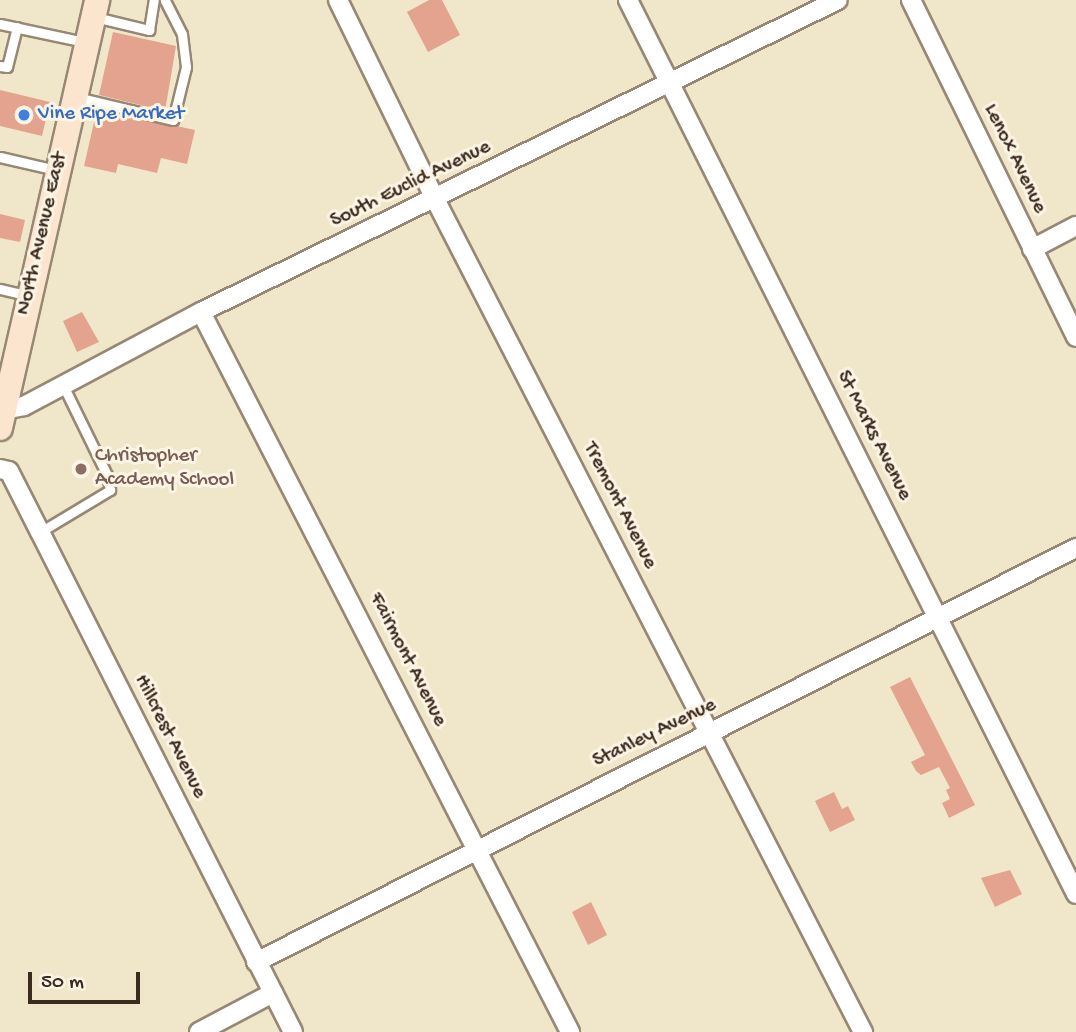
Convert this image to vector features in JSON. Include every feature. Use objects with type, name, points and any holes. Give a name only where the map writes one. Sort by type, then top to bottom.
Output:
[{"type":"main road","name":"North Avenue East","points":[[1,416],[95,8]]},
{"type":"street","name":"Tremont Avenue","points":[[338,0],[435,199],[863,1032]]},
{"type":"street","name":"St Marks Avenue","points":[[628,0],[1076,894]]},
{"type":"street","name":"South Euclid Avenue","points":[[1,416],[201,312],[670,85],[838,0]]},
{"type":"street","name":"Lenox Avenue","points":[[911,0],[1076,337]]},
{"type":"street","points":[[1032,249],[1076,226]]},
{"type":"street","name":"Fairmont Avenue","points":[[201,312],[478,846],[570,1032]]},
{"type":"street","name":"Hillcrest Avenue","points":[[0,469],[9,471],[293,1032]]},
{"type":"street","name":"Stanley Avenue","points":[[256,962],[478,846],[710,733],[1076,548]]},
{"type":"street","points":[[199,1032],[273,993]]},
{"type":"lane","points":[[95,8],[149,30],[154,0]]},
{"type":"lane","points":[[74,97],[173,120],[186,67],[182,34],[165,0]]},
{"type":"lane","points":[[0,24],[87,42]]},
{"type":"lane","points":[[0,66],[7,67],[17,27]]},
{"type":"lane","points":[[0,157],[57,170]]},
{"type":"lane","points":[[0,289],[29,295]]},
{"type":"lane","points":[[40,533],[110,490],[107,475],[63,384]]},
{"type":"building","points":[[429,0],[442,0],[460,35],[428,52],[407,12]]},
{"type":"building","points":[[113,32],[176,46],[165,111],[99,95]]},
{"type":"building","name":"Vine Ripe Market","points":[[0,90],[50,102],[42,136],[0,126]]},
{"type":"building","points":[[97,109],[195,130],[187,164],[161,158],[157,173],[118,164],[116,173],[84,166]]},
{"type":"building","points":[[0,214],[25,220],[20,242],[0,238]]},
{"type":"building","points":[[82,312],[99,342],[77,352],[63,321]]},
{"type":"building","points":[[910,677],[975,805],[949,818],[942,803],[950,799],[946,790],[950,788],[939,767],[921,775],[916,771],[911,762],[925,755],[890,687]]},
{"type":"building","points":[[834,792],[842,809],[848,806],[855,820],[830,832],[815,801]]},
{"type":"building","points":[[1010,870],[1022,894],[995,907],[981,878]]},
{"type":"building","points":[[591,902],[607,935],[588,945],[572,912]]},
{"type":"place","name":"Vine Ripe Market","points":[[24,115]]},
{"type":"place","name":"Christopher Academy School","points":[[81,469]]}]
